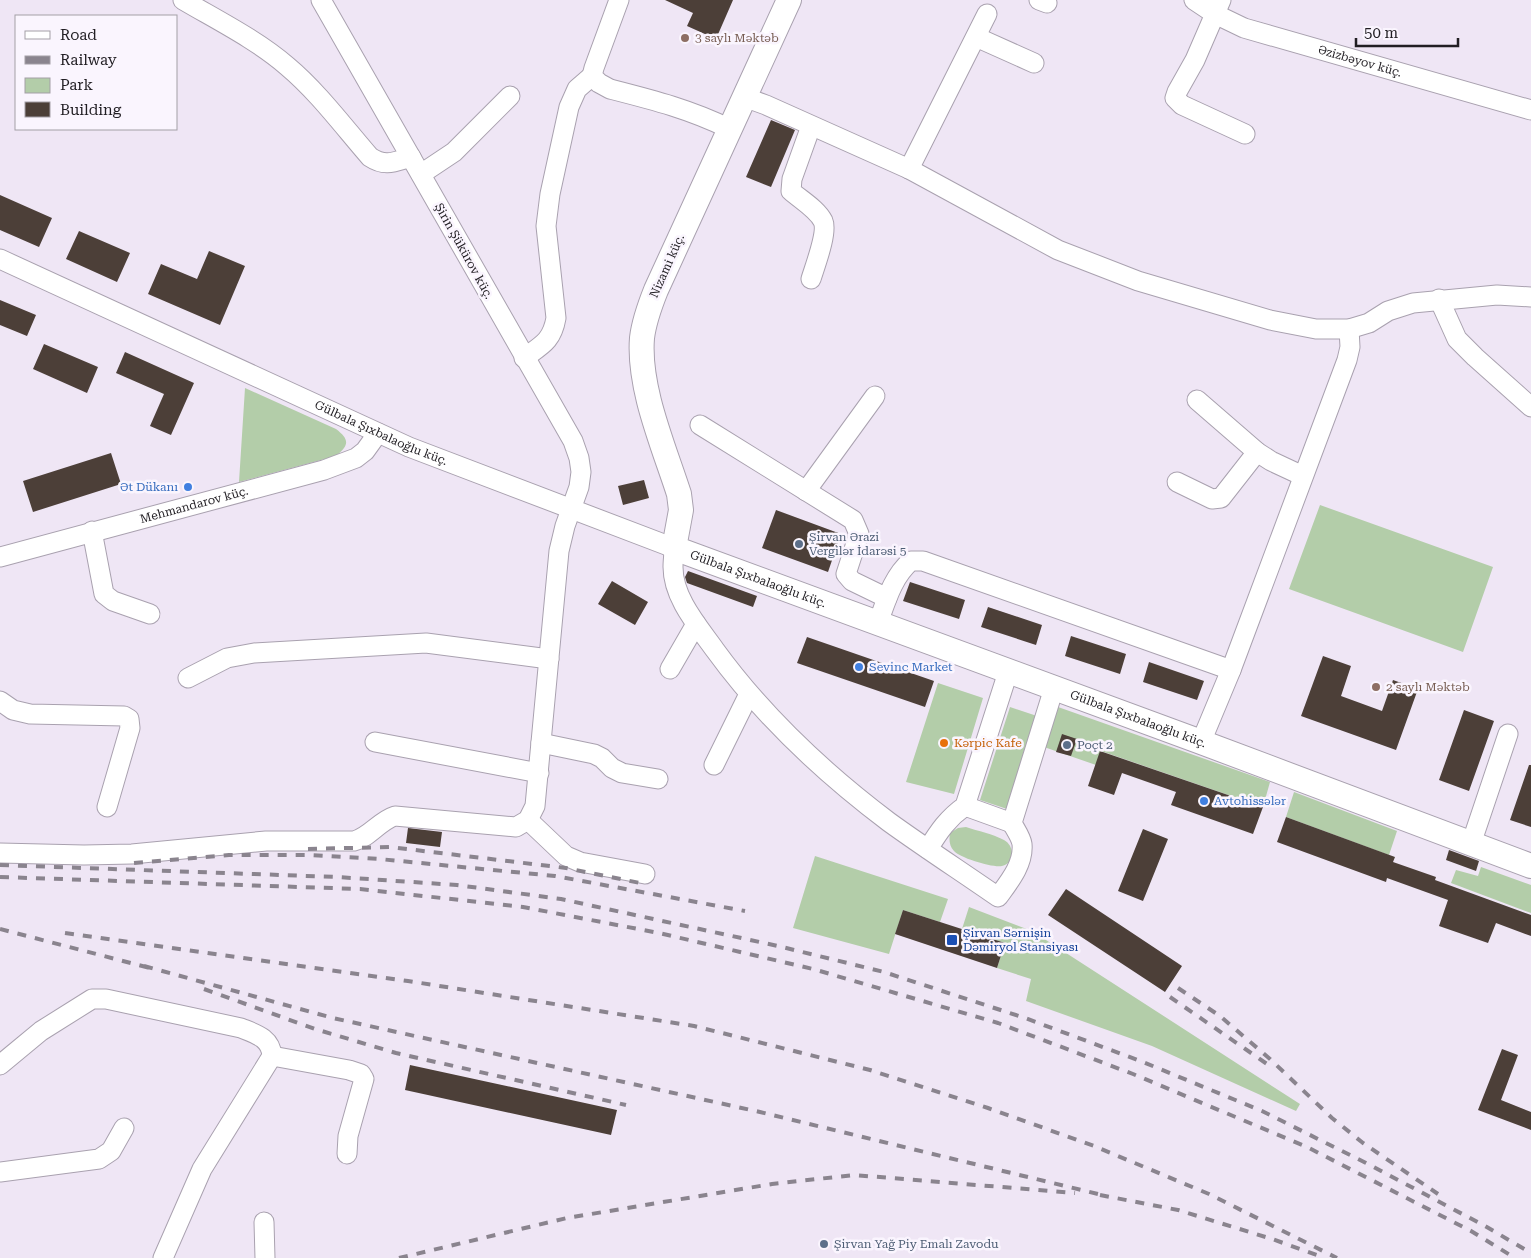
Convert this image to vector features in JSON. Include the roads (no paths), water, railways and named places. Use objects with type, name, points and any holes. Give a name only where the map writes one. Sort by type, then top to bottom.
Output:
[{"type":"main road","name":"Nizami küç.","points":[[674,548],[680,517],[680,502],[647,394],[641,361],[642,336],[647,313],[656,290],[788,0]]},
{"type":"main road","name":"Gülbala Şıxbalaoğlu küç.","points":[[674,548],[1531,866]]},
{"type":"street","points":[[183,0],[243,35],[286,65],[306,84],[370,157],[380,163],[390,163],[411,157]]},
{"type":"street","points":[[524,358],[547,341],[554,330],[556,318],[546,226],[550,194],[570,107],[577,89],[592,76],[619,0]]},
{"type":"street","name":"Əzizbəyov küç.","points":[[1194,0],[1218,7],[1244,28],[1531,110]]},
{"type":"street","name":"Şirin Şükürov küç.","points":[[327,2],[411,157],[572,442],[579,458],[581,472],[579,487],[565,526],[560,551],[539,773],[534,806],[528,820]]},
{"type":"street","points":[[1218,7],[1195,60],[1175,98],[1182,105],[1245,134]]},
{"type":"street","points":[[908,169],[987,14]]},
{"type":"street","points":[[976,36],[1034,63]]},
{"type":"street","points":[[592,76],[599,83],[610,89],[683,108],[730,129]]},
{"type":"street","points":[[421,174],[454,152],[510,96]]},
{"type":"street","points":[[744,97],[766,105],[908,169],[1058,250],[1138,281],[1270,320],[1316,329],[1349,329],[1369,323],[1388,312],[1413,303],[1497,295],[1531,297]]},
{"type":"street","points":[[811,126],[792,178],[792,191],[819,215],[824,222],[824,231],[811,279]]},
{"type":"street","name":"Gülbala Şıxbalaoğlu küç.","points":[[0,259],[409,447],[674,548]]},
{"type":"street","points":[[1440,299],[1457,339],[1475,358],[1531,407]]},
{"type":"street","points":[[1201,742],[1231,670],[1347,360],[1350,348],[1349,329]]},
{"type":"street","points":[[806,491],[875,396]]},
{"type":"street","points":[[1197,400],[1257,452],[1271,461],[1303,476]]},
{"type":"street","points":[[700,425],[853,520],[857,525],[859,534],[846,574],[852,581],[888,598]]},
{"type":"street","name":"Mehmandarov küç.","points":[[0,557],[324,470],[356,458],[365,451],[378,433]]},
{"type":"street","points":[[1177,482],[1212,498],[1221,498],[1257,452]]},
{"type":"street","points":[[92,532],[104,594],[113,602],[150,614]]},
{"type":"street","points":[[674,548],[672,568],[682,601],[696,624],[749,694],[799,746],[836,780],[889,822],[998,897],[1014,874],[1021,858],[1022,843],[1012,823],[965,806]]},
{"type":"street","points":[[878,623],[902,569],[911,561],[923,561],[1231,670]]},
{"type":"street","points":[[670,669],[696,624]]},
{"type":"street","points":[[188,678],[227,658],[254,653],[417,643],[458,646],[550,659]]},
{"type":"street","points":[[928,850],[952,815],[965,806],[1008,672]]},
{"type":"street","points":[[1012,823],[1054,688]]},
{"type":"street","points":[[714,766],[749,694]]},
{"type":"street","points":[[0,701],[13,710],[30,714],[124,716],[129,719],[130,728],[107,807]]},
{"type":"street","points":[[1471,844],[1508,734]]},
{"type":"street","points":[[375,742],[539,773]]},
{"type":"street","points":[[541,744],[594,754],[622,773],[658,779]]},
{"type":"street","points":[[0,853],[123,854],[266,841],[354,841],[362,839],[380,823],[395,816],[516,828],[528,820],[566,856],[580,862],[645,874]]},
{"type":"street","points":[[0,1066],[40,1031],[92,999],[106,999],[241,1028],[261,1036],[271,1047],[272,1056],[202,1169],[164,1258]]},
{"type":"street","points":[[272,1056],[349,1070],[361,1074],[364,1079],[348,1136],[347,1154]]},
{"type":"street","points":[[0,1172],[99,1159],[111,1151],[124,1128]]},
{"type":"street","points":[[264,1222],[265,1258]]},
{"type":"railway","points":[[308,849],[390,847],[566,868],[645,884]]},
{"type":"railway","points":[[134,863],[229,855],[308,855],[379,859],[555,876],[745,911]]},
{"type":"railway","points":[[0,865],[337,877],[457,885],[561,899],[778,946],[884,972],[1025,1018],[1143,1062],[1262,1111],[1366,1163],[1485,1226],[1531,1253]]},
{"type":"railway","points":[[0,877],[360,889],[523,907],[659,933],[813,969],[998,1023],[1133,1074],[1307,1147],[1471,1231],[1515,1258]]},
{"type":"railway","points":[[0,929],[150,968]]},
{"type":"railway","points":[[65,933],[408,981],[694,1026],[870,1070],[988,1108],[1094,1146],[1209,1194],[1337,1258]]},
{"type":"railway","points":[[144,966],[333,1018],[760,1112],[1106,1196]]},
{"type":"railway","points":[[1178,988],[1220,1016],[1270,1059],[1332,1118],[1363,1143],[1438,1194]]},
{"type":"railway","points":[[204,989],[315,1029],[396,1053],[626,1105]]},
{"type":"railway","points":[[1170,997],[1267,1064]]},
{"type":"railway","points":[[399,1258],[567,1218],[772,1184],[854,1175],[1075,1193]]},
{"type":"railway","points":[[1100,1195],[1178,1210],[1317,1255]]},
{"type":"place","name":"3 saylı Məktəb","points":[[685,38]]},
{"type":"place","name":"Ət Dükanı","points":[[188,487]]},
{"type":"place","name":"Şirvan Ərazi Vergilər İdarəsi 5","points":[[799,544]]},
{"type":"place","name":"Sevinc Market","points":[[859,667]]},
{"type":"place","name":"2 saylı Məktəb","points":[[1376,687]]},
{"type":"place","name":"Kərpic Kafe","points":[[944,743]]},
{"type":"place","name":"Poçt 2","points":[[1067,745]]},
{"type":"place","name":"Avtohissələr","points":[[1204,801]]},
{"type":"place","name":"Şirvan Sərnişin Dəmiryol Stansiyası","points":[[952,940]]},
{"type":"place","name":"Şirvan Yağ Piy Emalı Zavodu","points":[[824,1244]]}]
